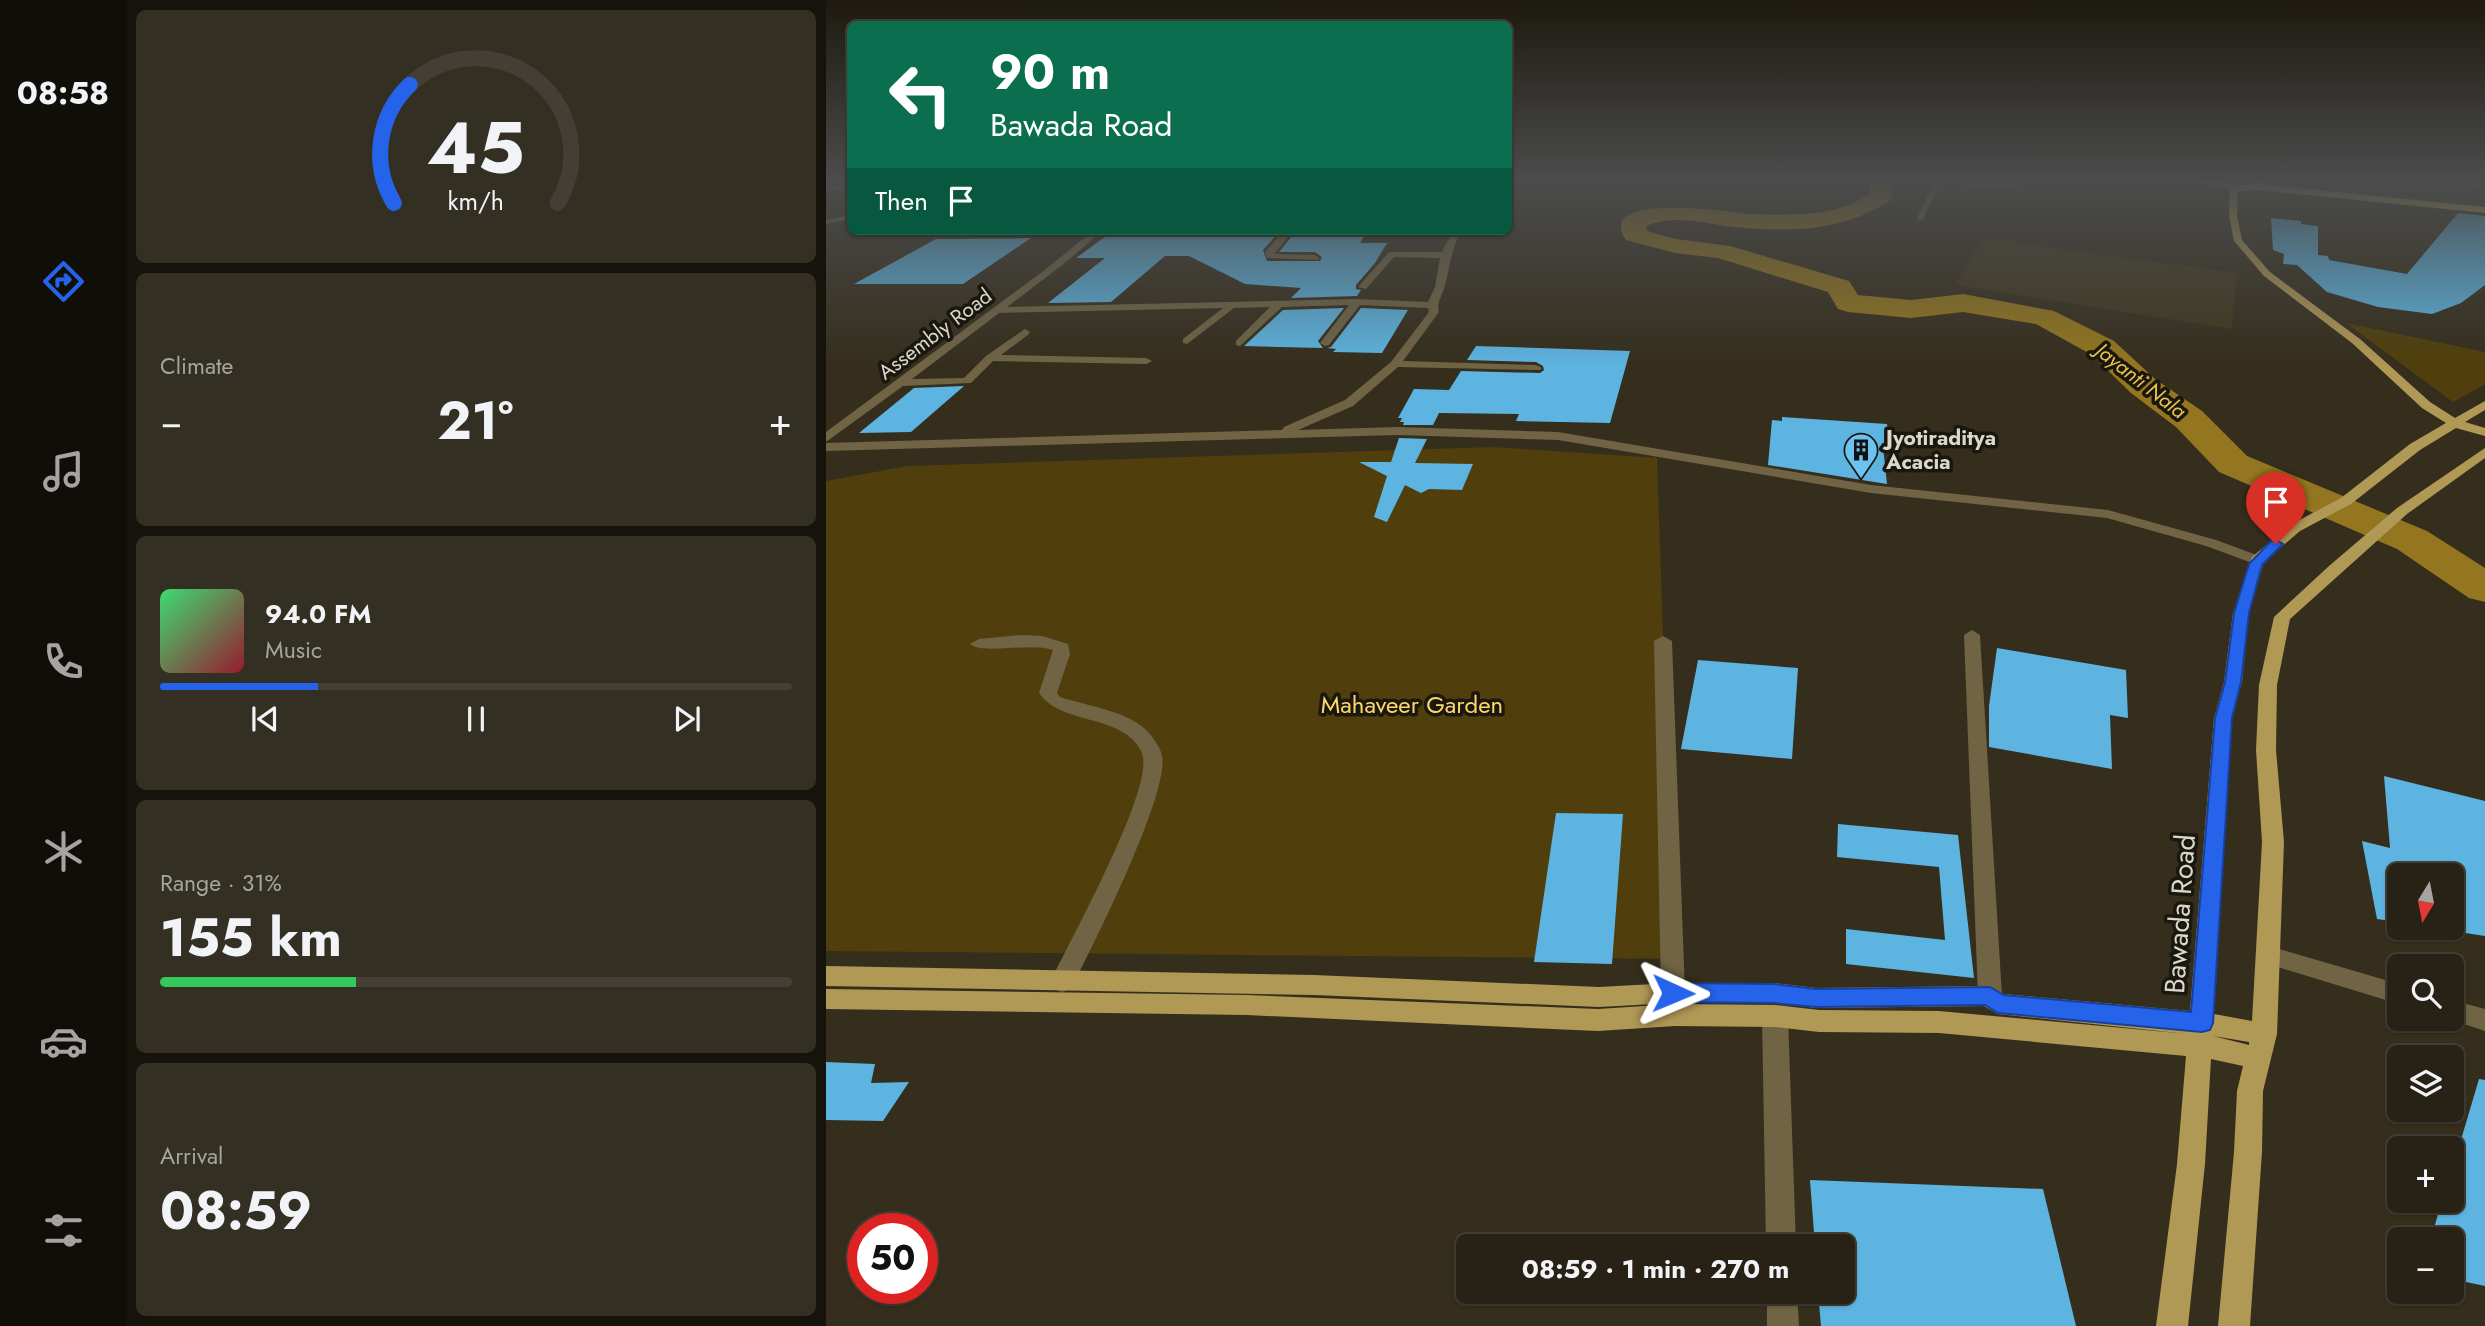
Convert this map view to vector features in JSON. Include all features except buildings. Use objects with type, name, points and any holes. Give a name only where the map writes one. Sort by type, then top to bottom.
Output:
[{"type":"main road","points":[[2241,242],[2247,253],[2282,287],[2356,341],[2426,405],[2457,424],[2485,432]]},
{"type":"main road","points":[[2257,560],[2295,528],[2346,501],[2415,447],[2485,405]]},
{"type":"main road","points":[[2234,1326],[2248,1152],[2250,1091],[2264,1034],[2273,842],[2266,750],[2268,685],[2282,617],[2368,541],[2485,452]]},
{"type":"main road","name":"Bawada Road","points":[[2172,1326],[2192,1164],[2223,718],[2233,682],[2241,613],[2257,560]]},
{"type":"main road","points":[[826,976],[1290,984],[1599,997],[1673,993],[1774,993],[1816,998],[1990,996],[1998,1004],[2201,1034],[2258,1058]]},
{"type":"main road","points":[[826,999],[1247,1005],[1598,1020],[1675,1015],[1774,1016],[1819,1020],[1939,1021],[2201,1034],[2264,1034]]},
{"type":"street","name":"Assembly Road","points":[[826,438],[903,383],[1084,242]]},
{"type":"street","points":[[1279,242],[1269,252],[1270,256],[1315,258]]},
{"type":"street","points":[[1280,433],[1349,404],[1395,364],[1434,312],[1432,305],[1440,287],[1445,255],[1452,242]]},
{"type":"street","points":[[1363,287],[1392,254],[1445,255]]},
{"type":"street","points":[[997,310],[1278,306],[1357,302],[1432,305]]},
{"type":"street","points":[[1325,343],[1357,302]]},
{"type":"street","points":[[1240,343],[1278,306]]},
{"type":"street","points":[[1187,341],[1230,307]]},
{"type":"street","points":[[903,383],[967,381],[990,358],[1025,332]]},
{"type":"street","points":[[990,358],[1146,361]]},
{"type":"street","points":[[1395,364],[1536,368]]},
{"type":"street","points":[[826,447],[1397,431],[1558,436],[1871,489],[2108,514],[2211,543],[2257,560]]},
{"type":"street","points":[[1972,635],[1990,996]]},
{"type":"street","points":[[979,644],[1035,639],[1062,648],[1048,693],[1054,701],[1116,722],[1139,734],[1153,756],[1153,775],[1144,806],[1062,982]]},
{"type":"street","points":[[1663,641],[1673,993]]},
{"type":"street","points":[[2269,955],[2387,990]]},
{"type":"street","points":[[2464,1014],[2485,1020]]},
{"type":"street","points":[[1774,1016],[1781,1234]]},
{"type":"street","points":[[1782,1304],[1783,1326]]},
{"type":"shaded area","points":[[1981,242],[2011,242],[2237,273],[2232,329],[1955,285]]},
{"type":"green space","points":[[2346,323],[2485,352],[2485,384],[2453,402]]},
{"type":"green space","name":"Mahaveer Garden","points":[[1493,447],[1657,458],[1674,959],[826,951],[826,481],[908,466]]},
{"type":"waterway","name":"Jayanti Nala","points":[[1660,242],[1721,251],[1839,287],[1848,303],[1911,309],[1963,303],[2044,317],[2103,348],[2143,386],[2189,419],[2233,464],[2412,540],[2485,588]]},
{"type":"place","name":"Jyotiraditya Acacia","points":[[1861,480]]},
{"type":"route","points":[[1673,993],[1774,993],[1816,998],[1990,996],[1998,1004],[2202,1023],[2223,718],[2233,682],[2241,613],[2257,560],[2276,544]]}]
